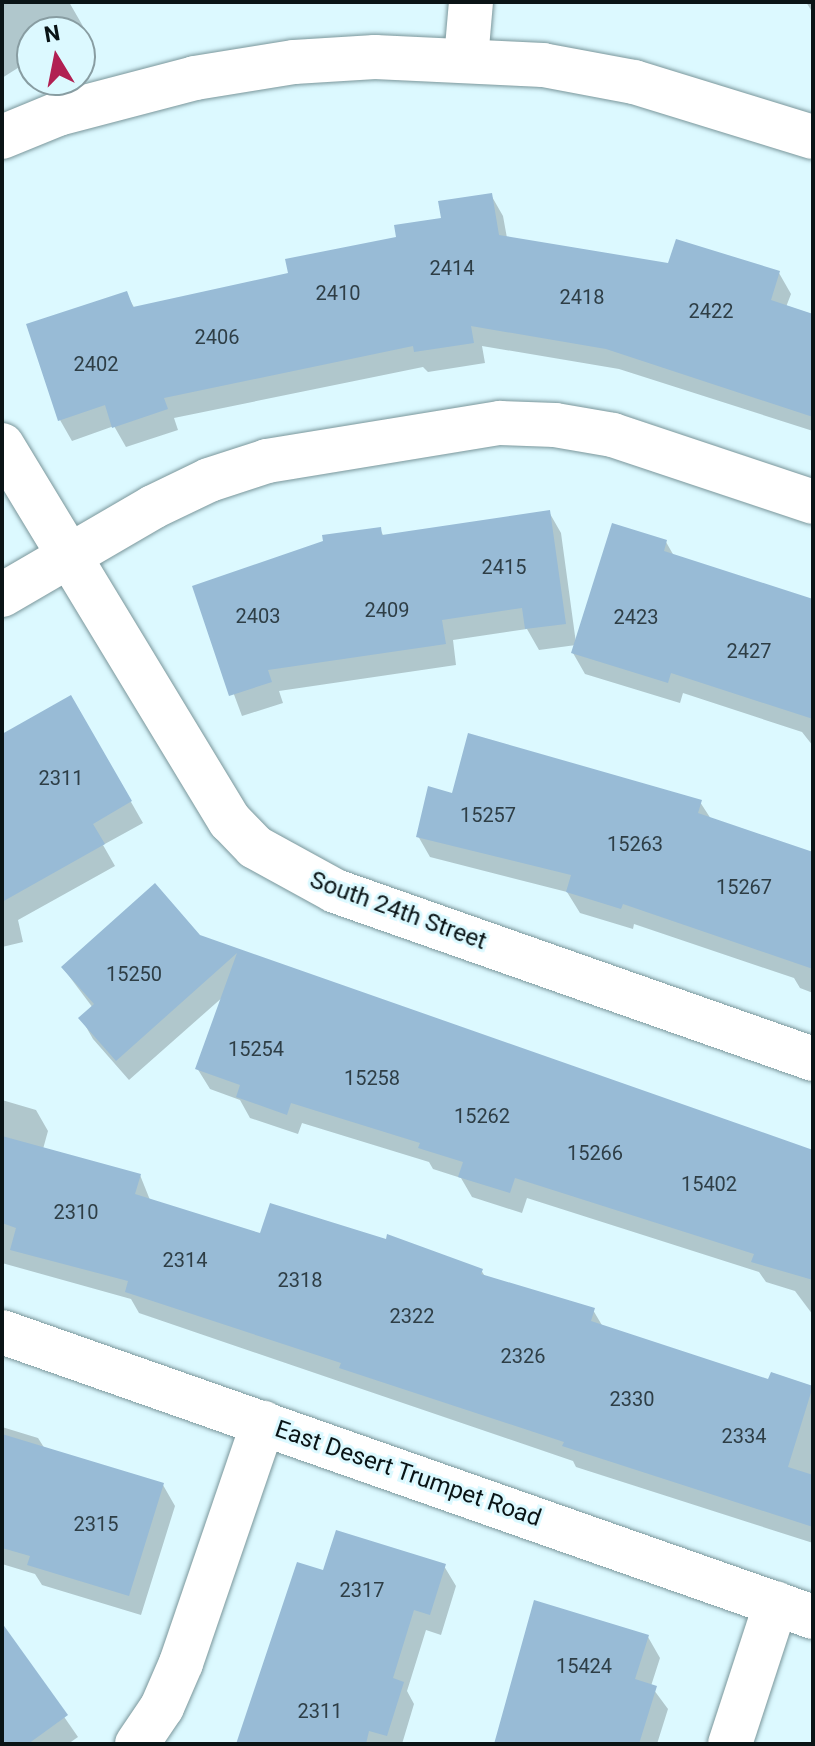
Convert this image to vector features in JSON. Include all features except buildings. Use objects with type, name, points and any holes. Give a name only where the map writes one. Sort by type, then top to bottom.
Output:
[{"type":"street","points":[[466,59],[471,2]]},
{"type":"street","points":[[2,137],[58,114],[195,78],[294,62],[466,59],[634,82],[813,137]]},
{"type":"street","points":[[2,595],[153,507],[267,461],[500,423],[555,425],[613,435],[813,502]]},
{"type":"street","name":"South 24th Street","points":[[2,445],[230,821],[255,847],[335,891],[813,1059]]},
{"type":"street","name":"East Desert Trumpet Road","points":[[2,1332],[795,1610]]},
{"type":"street","points":[[137,1744],[181,1663],[263,1423]]},
{"type":"street","points":[[730,1744],[795,1610]]}]
